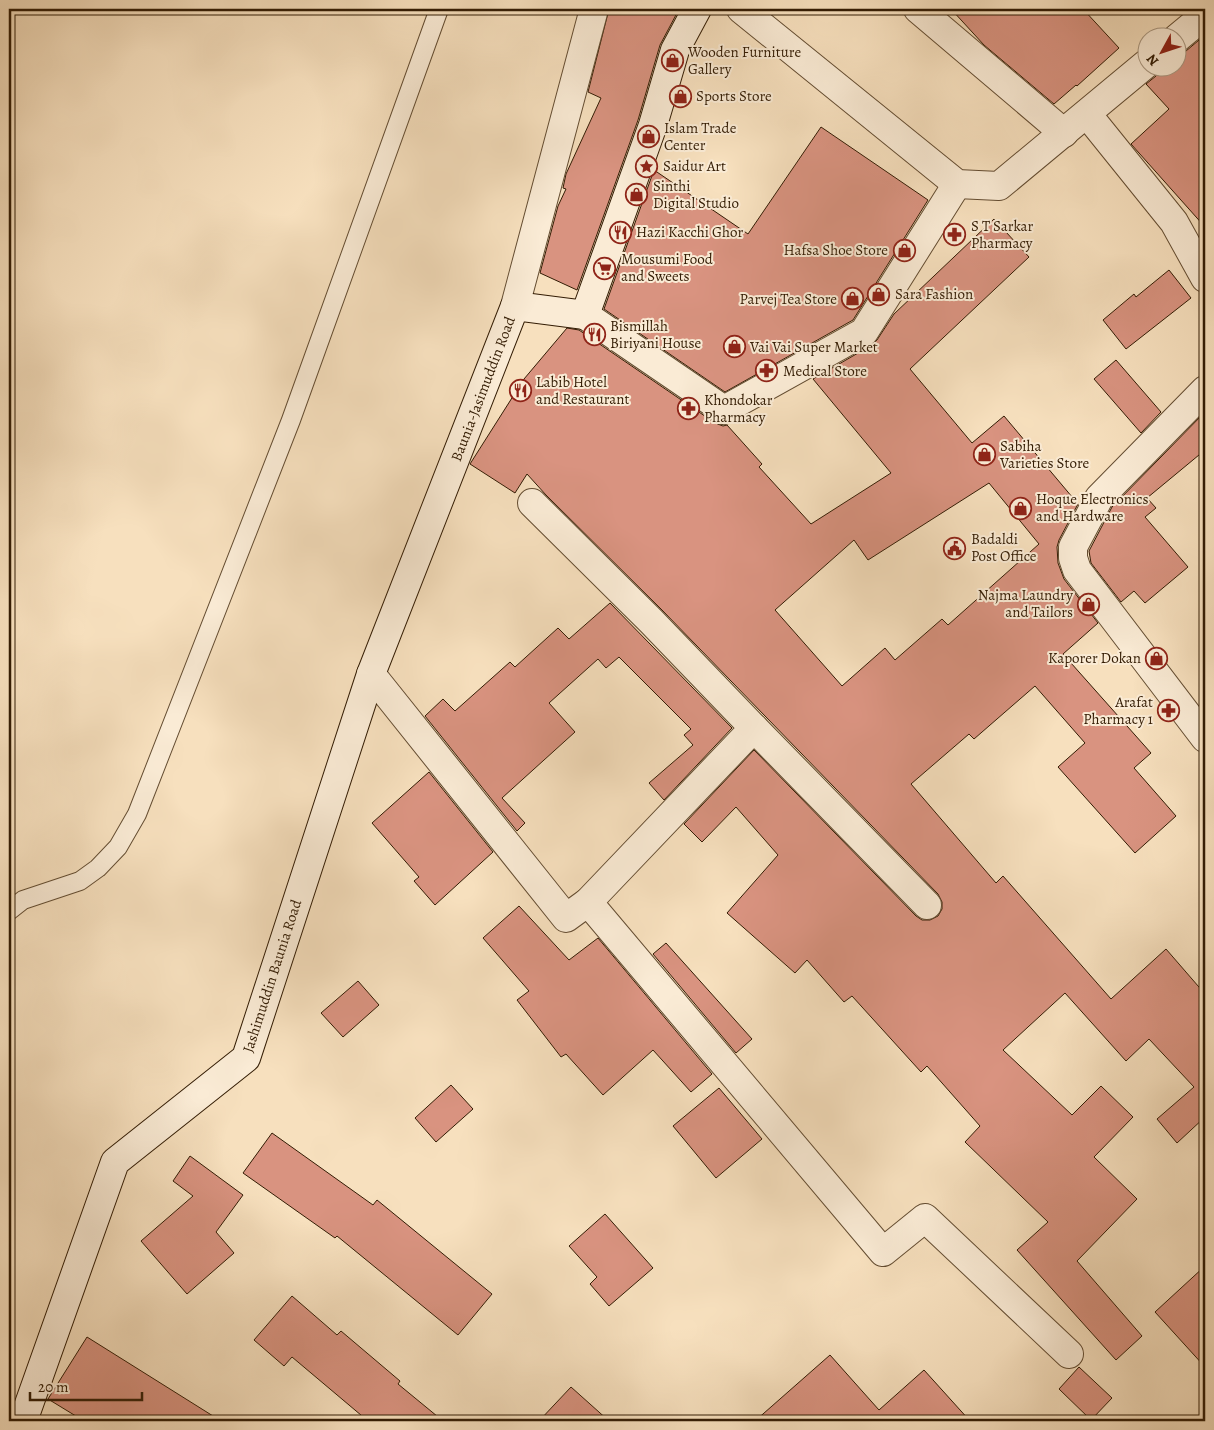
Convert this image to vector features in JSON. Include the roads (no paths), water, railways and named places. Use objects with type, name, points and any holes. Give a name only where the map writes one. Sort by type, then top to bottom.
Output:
[{"type":"street","points":[[515,306],[594,9]]},
{"type":"street","points":[[697,9],[675,50],[653,126],[585,315],[724,410],[864,332],[957,184]]},
{"type":"street","points":[[741,9],[957,184],[999,186],[1136,72]]},
{"type":"street","points":[[918,9],[1064,133]]},
{"type":"street","points":[[1186,31],[1205,15]]},
{"type":"street","points":[[1087,114],[1174,222],[1205,278]]},
{"type":"street","name":"Baunia-Jasimuddin Road","points":[[371,674],[515,306],[585,315]]},
{"type":"street","points":[[1205,390],[1099,498],[1073,547],[1073,558],[1078,570],[1205,737]]},
{"type":"street","points":[[532,503],[651,620],[926,905]]},
{"type":"street","points":[[371,674],[566,918],[588,902],[754,728]]},
{"type":"street","name":"Jashimuddin Baunia Road","points":[[23,1421],[115,1162],[246,1058],[371,674]]},
{"type":"street","points":[[588,902],[883,1252],[925,1218],[1069,1354]]},
{"type":"lane","points":[[9,911],[22,900],[80,881],[98,868],[118,847],[137,814],[291,420],[439,9]]},
{"type":"place","name":"Wooden Furniture Gallery","points":[[672,61]]},
{"type":"place","name":"Sports Store","points":[[680,96]]},
{"type":"place","name":"Islam Trade Center","points":[[648,137]]},
{"type":"place","name":"Saidur Art","points":[[647,166]]},
{"type":"place","name":"Sinthi Digital Studio","points":[[637,195]]},
{"type":"place","name":"Hazi Kacchi Ghor","points":[[620,232]]},
{"type":"place","name":"S T Sarkar Pharmacy","points":[[955,235]]},
{"type":"place","name":"Hafsa Shoe Store","points":[[904,250]]},
{"type":"place","name":"Mousumi Food and Sweets","points":[[605,268]]},
{"type":"place","name":"Sara Fashion","points":[[879,294]]},
{"type":"place","name":"Parvej Tea Store","points":[[853,299]]},
{"type":"place","name":"Bismillah Biriyani House","points":[[594,335]]},
{"type":"place","name":"Vai Vai Super Market","points":[[734,347]]},
{"type":"place","name":"Medical Store","points":[[767,371]]},
{"type":"place","name":"Labib Hotel and Restaurant","points":[[520,391]]},
{"type":"place","name":"Khondokar Pharmacy","points":[[688,409]]},
{"type":"place","name":"Sabiha Varieties Store","points":[[984,455]]},
{"type":"place","name":"Hoque Electronics and Hardware","points":[[1020,508]]},
{"type":"place","name":"Badaldi Post Office","points":[[955,548]]},
{"type":"place","name":"Najma Laundry and Tailors","points":[[1089,604]]},
{"type":"place","name":"Kaporer Dokan","points":[[1157,658]]},
{"type":"place","name":"Arafat Pharmacy 1","points":[[1169,711]]}]
